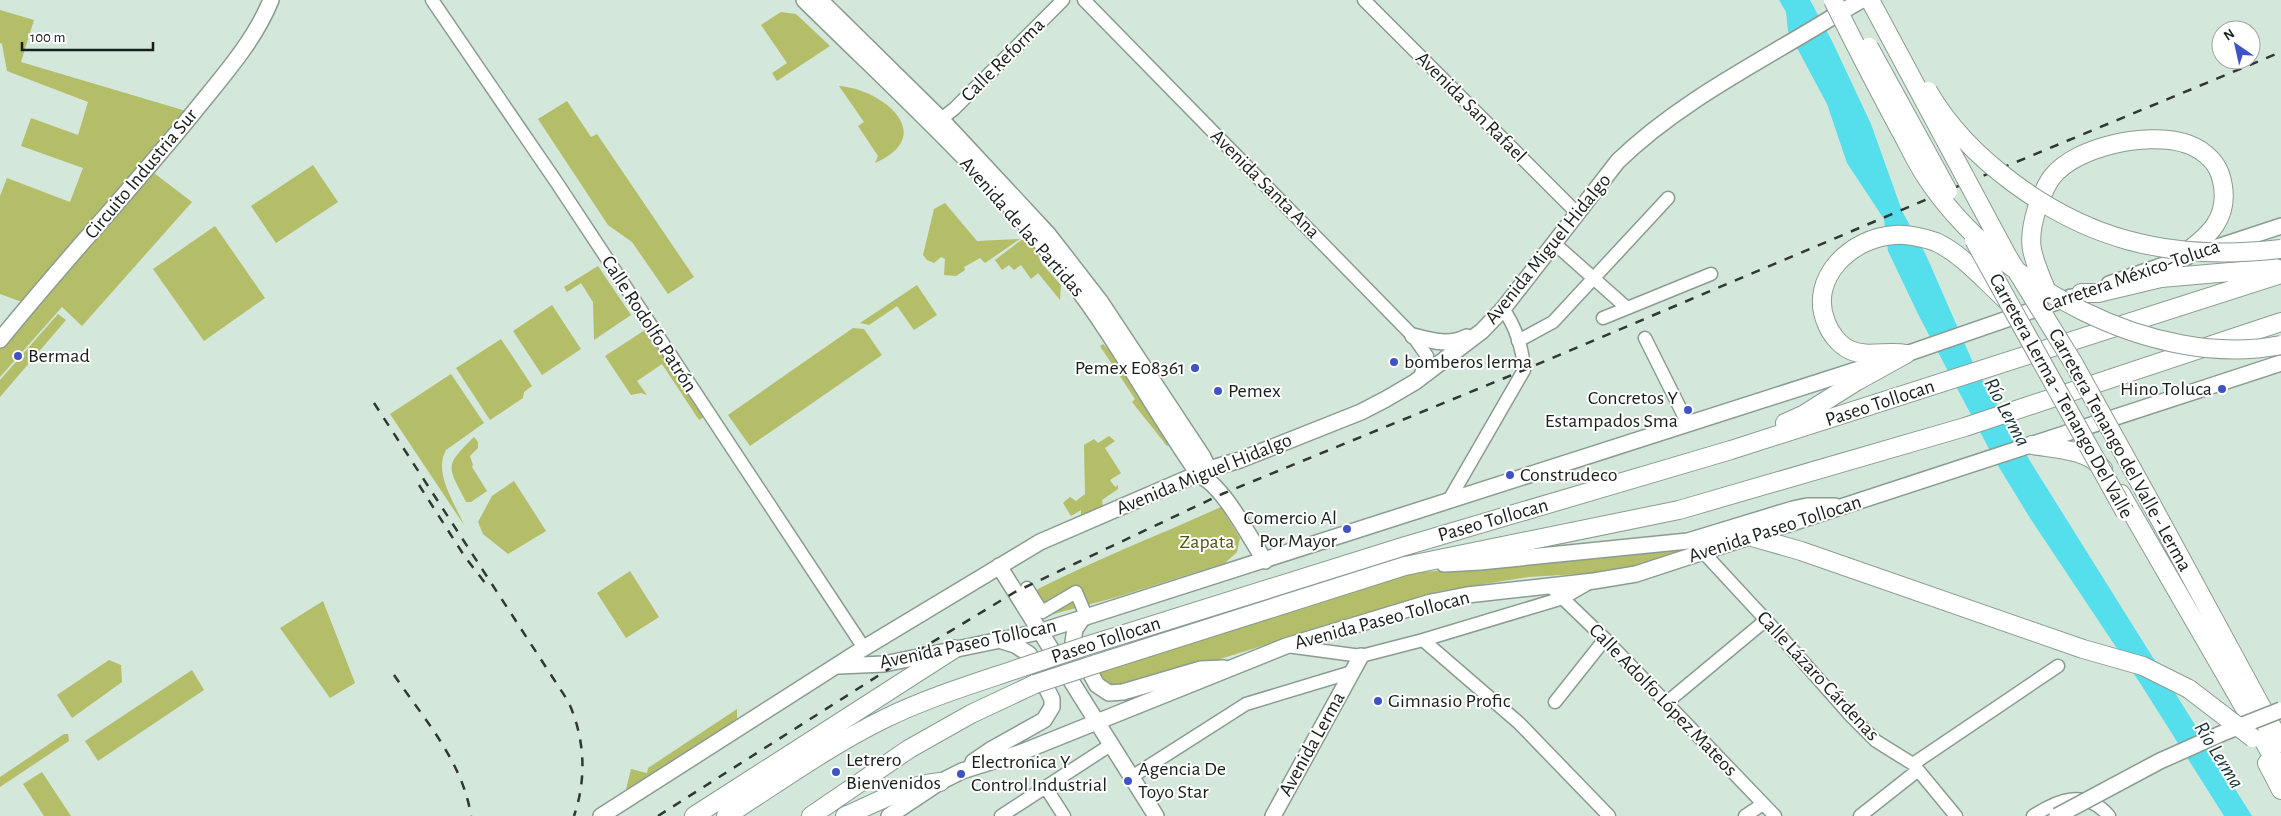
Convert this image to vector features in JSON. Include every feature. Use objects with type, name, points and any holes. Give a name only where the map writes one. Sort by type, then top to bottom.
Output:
[{"type":"highway","name":"Carretera Tenango del Valle - Lerma","points":[[1870,0],[2008,257],[2074,364],[2281,744]]},
{"type":"highway","points":[[1878,0],[1932,96],[1964,139],[1991,165],[2035,198],[2072,219],[2126,240],[2178,250],[2224,254],[2281,249]]},
{"type":"highway","name":"Carretera Lerma - Tenango Del Valle","points":[[1839,4],[2281,790]]},
{"type":"highway","points":[[1839,4],[1926,177],[1952,211],[1992,250],[2054,297],[2097,319],[2164,341],[2221,348],[2265,348],[2281,345]]},
{"type":"highway","points":[[2074,364],[2075,350],[2052,303],[2033,256],[2031,245],[2030,234],[2037,208],[2052,177],[2074,159],[2096,149],[2125,142],[2163,140],[2183,143],[2209,157],[2219,170],[2226,198],[2223,210],[2206,235],[2192,249],[2175,260]]},
{"type":"highway","points":[[1906,354],[1896,352],[1862,354],[1849,350],[1831,332],[1824,317],[1821,301],[1824,283],[1838,262],[1856,248],[1881,237],[1906,236],[1935,242],[1949,250],[2008,302]]},
{"type":"highway","points":[[2081,293],[2098,293],[2161,278],[2281,268]]},
{"type":"highway","name":"Paseo Tollocan","points":[[726,816],[848,738],[884,719],[943,694],[1086,646],[1402,547],[1731,450],[2281,274]]},
{"type":"highway","name":"Paseo Tollocan","points":[[811,816],[909,749],[971,714],[1035,684],[1405,566],[1679,510],[1965,427],[2005,412],[2281,322]]},
{"type":"highway","points":[[1731,450],[1804,415],[1857,381],[1906,354]]},
{"type":"highway","points":[[2029,446],[2081,454],[2101,466],[2108,475],[2281,771]]},
{"type":"highway","points":[[1752,537],[1801,551],[2082,649],[2143,666],[2189,689],[2253,738]]},
{"type":"highway","points":[[694,816],[954,649]]},
{"type":"highway","points":[[845,816],[905,790],[922,784],[940,782]]},
{"type":"main road","name":"Circuito Industria Sur","points":[[0,340],[180,130],[253,37],[271,0]]},
{"type":"main road","name":"Avenida de las Partidas","points":[[804,0],[933,128],[1047,250],[1089,306],[1205,475],[1222,494],[1265,561]]},
{"type":"main road","name":"Avenida de las Partidas","points":[[820,0],[941,119],[1042,228],[1086,282],[1205,475]]},
{"type":"main road","name":"Avenida Miguel Hidalgo","points":[[999,566],[1050,538],[1361,412],[1386,399],[1420,377],[1482,331],[1555,244],[1618,161],[1639,141],[1708,91],[1792,43],[1839,4],[1862,0]]},
{"type":"main road","name":"Carretera México-Toluca","points":[[1924,347],[2175,260],[2281,226]]},
{"type":"main road","points":[[1413,336],[1457,342],[1482,331]]},
{"type":"main road","name":"Avenida Paseo Tollocan","points":[[839,666],[884,664],[1002,641],[1085,619],[1924,347]]},
{"type":"main road","name":"Avenida Paseo Tollocan","points":[[889,816],[940,782],[962,770],[1022,752],[1286,646],[1431,602],[1467,595],[1594,581],[1636,574],[2281,363]]},
{"type":"main road","points":[[1405,566],[1480,562],[1679,542],[1701,538],[1807,506],[1845,506]]},
{"type":"main road","name":"Avenida Paseo Tollocan","points":[[601,816],[839,666],[864,648],[999,566]]},
{"type":"main road","points":[[999,566],[1039,632],[1112,744],[1130,778],[1156,816]]},
{"type":"main road","points":[[1085,619],[1075,629],[1073,642],[1097,686],[1108,693],[1123,692],[1201,669],[1233,668]]},
{"type":"main road","points":[[962,770],[992,749],[1040,723],[1051,711],[1052,699],[1032,659],[1021,647],[1002,641]]},
{"type":"main road","name":"Avenida Lerma","points":[[1272,816],[1361,656]]},
{"type":"main road","points":[[2057,816],[2160,761],[2281,710]]},
{"type":"street","name":"Calle Rodolfo Patrón","points":[[432,0],[557,183],[864,648]]},
{"type":"street","name":"Calle Reforma","points":[[941,119],[954,109],[1063,0]]},
{"type":"street","name":"Avenida Santa Ana","points":[[1084,0],[1413,336],[1427,356],[1420,377]]},
{"type":"street","name":"Avenida San Rafael","points":[[1364,0],[1578,214]]},
{"type":"street","points":[[1518,341],[1553,322],[1668,198]]},
{"type":"street","points":[[1555,244],[1627,308]]},
{"type":"street","points":[[1603,318],[1711,274]]},
{"type":"street","points":[[1449,500],[1524,370],[1518,341],[1503,308]]},
{"type":"street","points":[[1645,338],[1688,424]]},
{"type":"street","name":"Calle Lázaro Cárdenas","points":[[1704,552],[1866,731],[1876,741],[1915,767],[1956,816]]},
{"type":"street","points":[[1286,646],[1361,656],[1423,640],[1563,598],[1594,581]]},
{"type":"street","name":"Calle Adolfo López Mateos","points":[[1549,585],[1604,639],[1775,816]]},
{"type":"street","points":[[1027,588],[1042,612],[1076,592],[1085,619]]},
{"type":"street","points":[[1666,703],[1766,620]]},
{"type":"street","points":[[1555,702],[1604,639]]},
{"type":"street","points":[[1423,640],[1519,723],[1609,816]]},
{"type":"street","points":[[1860,816],[1915,767],[2058,666]]},
{"type":"street","points":[[1130,778],[1246,704],[1352,672]]},
{"type":"street","points":[[1001,816],[1112,744]]},
{"type":"street","points":[[1046,788],[1064,816]]},
{"type":"street","points":[[2033,816],[2062,802],[2083,799],[2103,809],[2109,816]]},
{"type":"street","points":[[1746,816],[1763,804]]},
{"type":"green space","points":[[0,10],[34,20],[21,62],[186,111],[22,302],[0,294],[0,196],[7,178],[70,202],[83,168],[21,146],[31,118],[78,135],[88,102],[7,71],[2,44],[0,43]]},
{"type":"green space","points":[[781,12],[796,14],[830,46],[777,81],[772,73],[787,63],[761,25]]},
{"type":"green space","points":[[839,86],[856,89],[872,95],[886,104],[897,115],[903,127],[902,140],[894,152],[875,163],[878,156],[858,126],[864,122]]},
{"type":"green space","points":[[567,101],[591,137],[597,134],[694,277],[668,294],[632,242],[608,225],[538,119]]},
{"type":"green space","points":[[313,165],[338,202],[276,243],[251,206]]},
{"type":"green space","points":[[154,173],[192,202],[82,326],[62,307],[0,377],[0,348]]},
{"type":"green space","points":[[945,203],[977,241],[1020,239],[985,263],[980,258],[964,267],[965,270],[956,276],[944,275],[945,259],[941,257],[934,263],[927,260],[923,255],[934,209]]},
{"type":"green space","points":[[215,226],[265,298],[204,341],[153,269]]},
{"type":"green space","points":[[1024,238],[1033,245],[1042,264],[1061,285],[1060,300],[1038,273],[1031,279],[1021,265],[1014,270],[1009,265],[1002,270],[995,260]]},
{"type":"green space","points":[[598,266],[631,315],[594,340],[593,302],[581,283],[567,292],[564,287]]},
{"type":"green space","points":[[917,285],[937,315],[914,330],[897,306],[869,325],[860,323]]},
{"type":"green space","points":[[552,305],[581,349],[542,375],[513,331]]},
{"type":"green space","points":[[58,314],[66,320],[0,397],[0,380]]},
{"type":"green space","points":[[853,328],[864,329],[882,355],[750,446],[728,415]]},
{"type":"green space","points":[[645,330],[704,417],[699,420],[662,364],[637,381],[647,395],[641,393],[631,395],[605,356]]},
{"type":"green space","points":[[501,339],[532,386],[524,392],[523,398],[490,420],[456,368]]},
{"type":"green space","points":[[1103,344],[1127,368],[1174,442],[1167,446],[1132,402],[1135,399],[1100,346]]},
{"type":"green space","points":[[451,374],[484,423],[446,450],[443,459],[442,468],[447,488],[464,525],[390,414]]},
{"type":"green space","points":[[1109,436],[1115,441],[1105,448],[1121,473],[1110,480],[1115,487],[1118,485],[1118,489],[1102,500],[1103,507],[1081,516],[1081,510],[1071,516],[1063,503],[1070,497],[1076,501],[1085,494],[1084,445],[1094,439],[1098,443]]},
{"type":"green space","points":[[474,437],[478,442],[478,448],[470,456],[472,467],[487,491],[471,502],[466,502],[452,473],[452,467],[457,455]]},
{"type":"green space","points":[[514,481],[546,531],[508,554],[483,534],[478,522],[492,496]]},
{"type":"green space","name":"Zapata","points":[[1221,507],[1240,538],[1237,552],[1225,563],[1117,597],[1048,616],[1030,593],[1101,559]]},
{"type":"green space","points":[[1672,547],[1699,547],[1628,571],[1528,577],[1435,592],[1121,690],[1105,685],[1098,673],[1405,573],[1528,565]]},
{"type":"green space","points":[[630,571],[659,617],[626,638],[597,593]]},
{"type":"green space","points":[[323,601],[355,683],[330,698],[280,628]]},
{"type":"green space","points":[[109,660],[121,665],[122,682],[72,718],[57,695]]},
{"type":"green space","points":[[192,670],[204,690],[98,761],[85,741]]},
{"type":"green space","points":[[737,709],[737,721],[625,794],[631,769],[647,773],[648,768]]},
{"type":"green space","points":[[64,734],[68,734],[69,741],[0,787],[0,777]]},
{"type":"green space","points":[[42,772],[71,816],[44,816],[23,784]]},
{"type":"water","points":[[1779,0],[1810,0],[1832,41],[1871,124],[1902,211],[1926,255],[1974,365],[2030,461],[2252,816],[2224,816],[2140,683],[2030,518],[1997,464],[1919,316],[1888,251],[1884,219],[1847,163],[1827,104],[1788,31],[1786,12]]},
{"type":"railway","points":[[658,816],[906,658],[1015,592],[1222,494],[1524,370],[2281,52]]},
{"type":"railway","points":[[374,403],[568,701],[578,729],[582,758],[581,787],[574,816]]},
{"type":"railway","points":[[419,485],[465,557],[489,588]]},
{"type":"railway","points":[[394,675],[451,759],[467,796],[471,816]]},
{"type":"place","name":"Bermad","points":[[18,356]]},
{"type":"place","name":"bomberos lerma","points":[[1394,362]]},
{"type":"place","name":"Pemex E08361","points":[[1195,368]]},
{"type":"place","name":"Hino Toluca","points":[[2222,389]]},
{"type":"place","name":"Pemex","points":[[1218,391]]},
{"type":"place","name":"Concretos Y Estampados Sma","points":[[1688,410]]},
{"type":"place","name":"Construdeco","points":[[1510,475]]},
{"type":"place","name":"Comercio Al Por Mayor","points":[[1347,529]]},
{"type":"place","name":"Gimnasio Profic","points":[[1378,701]]},
{"type":"place","name":"Letrero Bienvenidos","points":[[836,772]]},
{"type":"place","name":"Electronica Y Control Industrial","points":[[961,774]]},
{"type":"place","name":"Agencia De Toyo Star","points":[[1128,781]]},
{"type":"water label","name":"Río Lerma","points":[[2007,412]]},
{"type":"water label","name":"Río Lerma","points":[[2219,755]]}]
